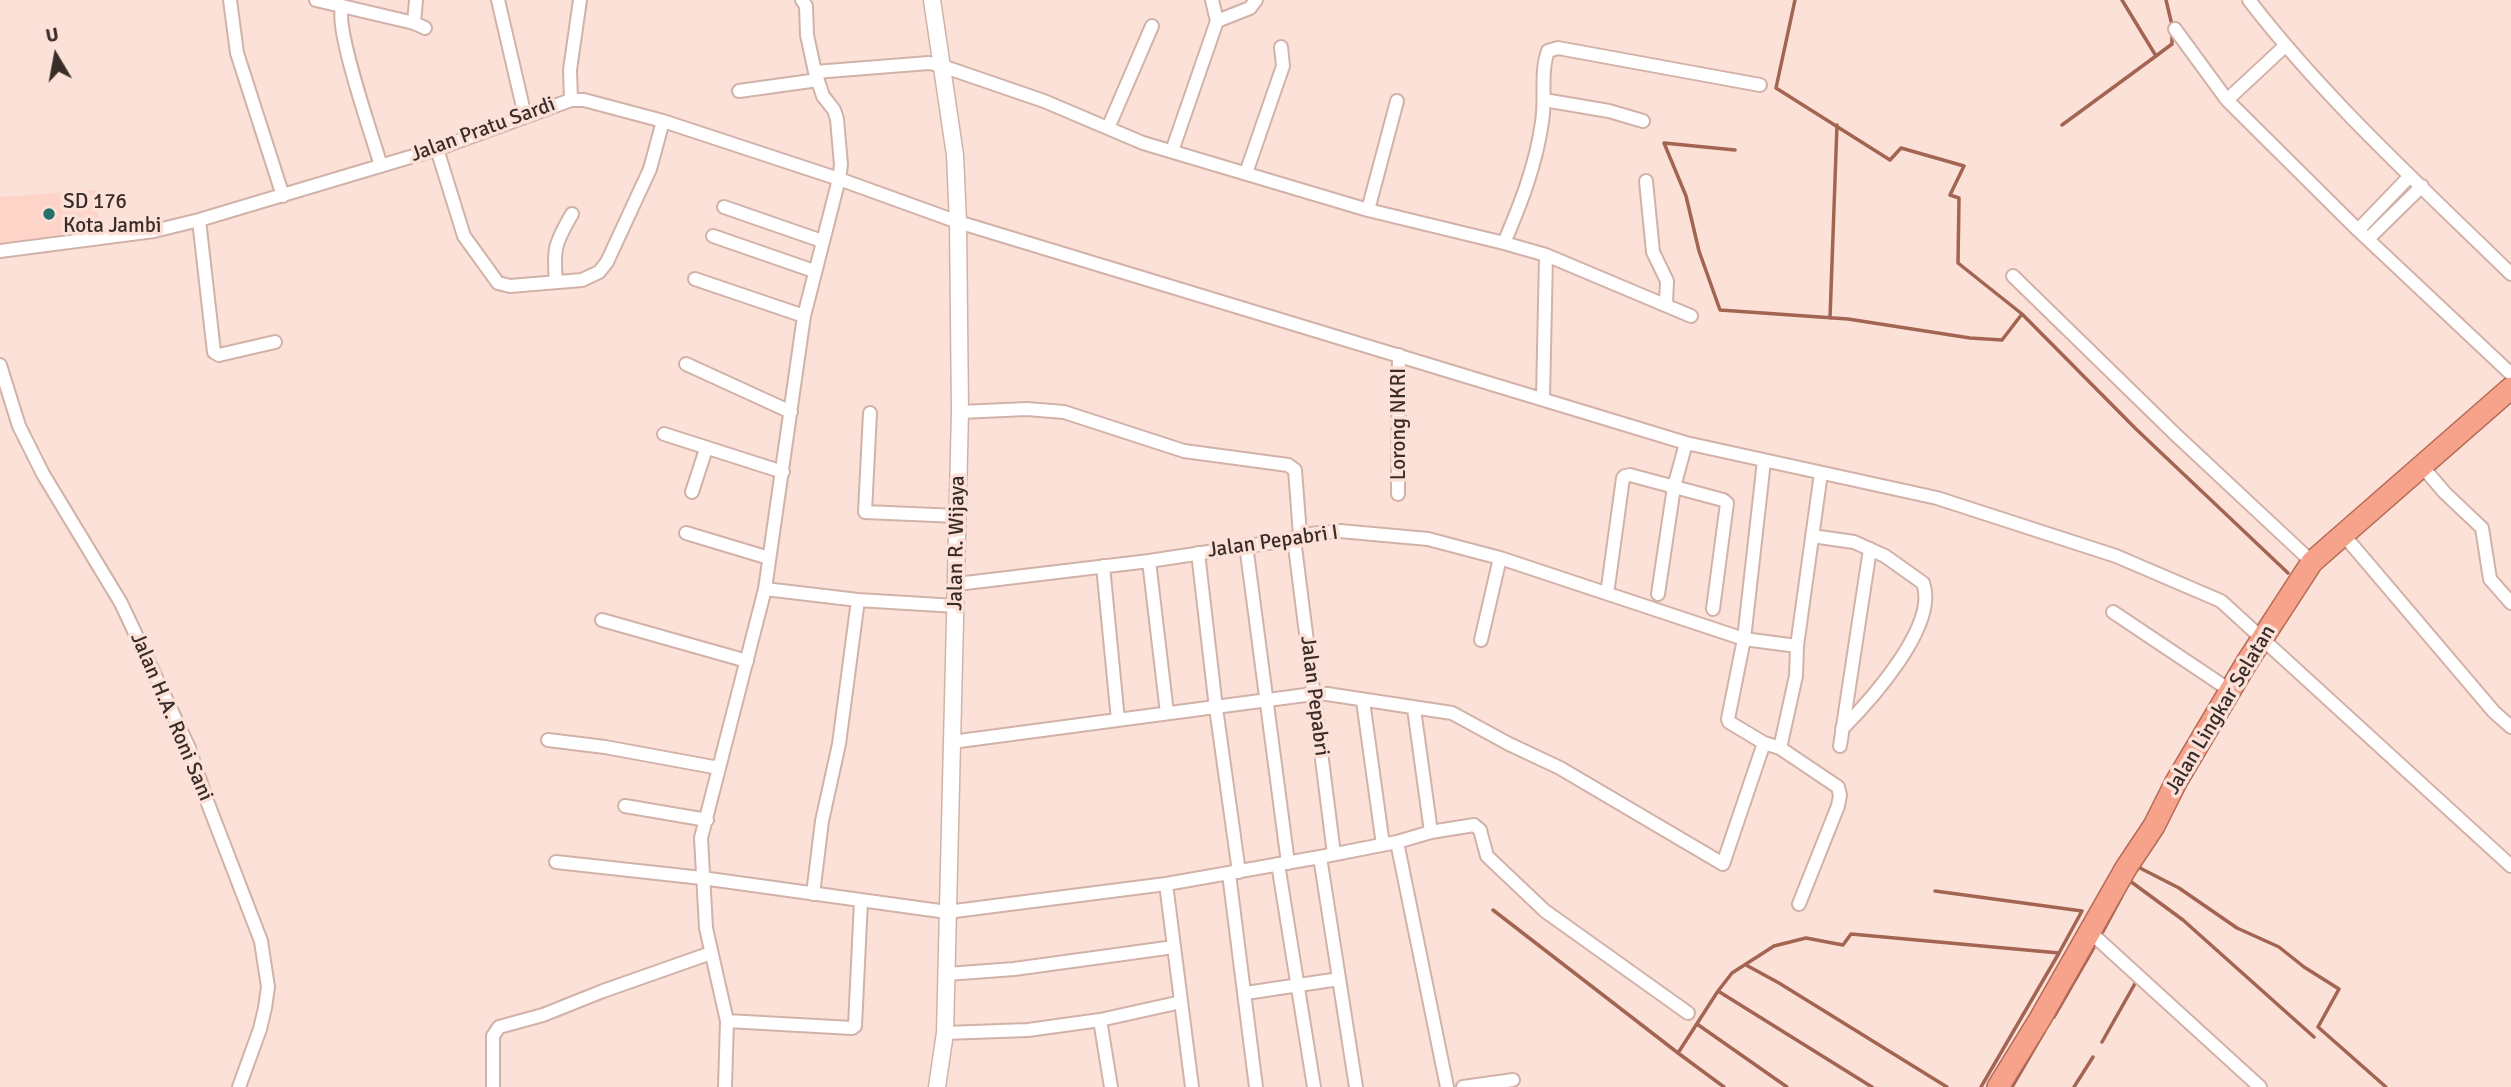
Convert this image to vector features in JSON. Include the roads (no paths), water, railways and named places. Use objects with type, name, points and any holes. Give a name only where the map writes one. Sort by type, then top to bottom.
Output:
[{"type":"highway","name":"Jalan Lingkar Selatan","points":[[1998,1087],[2231,691],[2312,562],[2511,388]]},
{"type":"street","points":[[230,0],[237,54],[283,196]]},
{"type":"street","points":[[316,0],[419,26],[416,0]]},
{"type":"street","points":[[498,0],[524,116]]},
{"type":"street","points":[[571,100],[570,70],[580,0]]},
{"type":"street","points":[[725,1087],[727,1021],[706,928],[701,838],[765,589],[783,472],[795,365],[814,271],[841,166],[835,114],[823,96],[816,76],[807,35],[806,6],[802,0]]},
{"type":"street","name":"Jalan R. Wijaya","points":[[932,0],[955,155],[960,412],[945,1033],[937,1087]]},
{"type":"street","points":[[1172,151],[1217,21],[1212,0]]},
{"type":"street","points":[[1217,21],[1250,8],[1256,0]]},
{"type":"street","points":[[2249,0],[2285,46],[2410,176],[2511,274]]},
{"type":"street","points":[[342,8],[340,20],[348,53],[382,166]]},
{"type":"street","points":[[1108,128],[1152,26]]},
{"type":"street","points":[[2175,29],[2227,100],[2511,374]]},
{"type":"street","points":[[2227,100],[2285,46]]},
{"type":"street","points":[[1246,173],[1283,66],[1281,47]]},
{"type":"street","points":[[1504,243],[1531,179],[1543,120],[1548,51],[1558,48],[1760,85]]},
{"type":"street","points":[[739,91],[816,76],[929,63],[942,66],[1044,101],[1143,143],[1368,210],[1546,256],[1691,316]]},
{"type":"street","name":"Jalan Pratu Sardi","points":[[0,251],[154,231],[199,220],[437,149],[571,100],[584,100],[663,121],[839,179],[958,222],[1686,443],[1937,498],[2116,556],[2221,601],[2511,866]]},
{"type":"street","points":[[1544,100],[1609,111],[1643,121]]},
{"type":"street","points":[[1368,210],[1397,101]]},
{"type":"street","points":[[437,149],[464,236],[494,279],[510,286],[589,278],[599,272],[607,262],[650,169],[663,121]]},
{"type":"street","points":[[2363,234],[2410,176]]},
{"type":"street","points":[[1646,180],[1653,252],[1667,281],[1666,304]]},
{"type":"street","points":[[2363,234],[2421,186]]},
{"type":"street","points":[[724,207],[822,242]]},
{"type":"street","points":[[556,282],[556,244],[572,214]]},
{"type":"street","points":[[199,220],[214,352],[219,355],[275,342]]},
{"type":"street","points":[[713,236],[814,271]]},
{"type":"street","points":[[1543,400],[1546,256]]},
{"type":"street","points":[[2012,276],[2312,562]]},
{"type":"street","points":[[695,279],[804,316]]},
{"type":"street","name":"Lorong NKRI","points":[[1398,494],[1399,355]]},
{"type":"street","points":[[686,364],[791,412]]},
{"type":"street","name":"Jalan H.A. Roni Sani","points":[[0,365],[19,426],[43,474],[121,603],[189,748],[261,941],[268,987],[265,1008],[239,1087]]},
{"type":"street","name":"Jalan Pepabri","points":[[960,412],[1027,409],[1064,412],[1184,451],[1288,465],[1295,470],[1297,537],[1313,694],[1334,854]]},
{"type":"street","points":[[870,413],[865,512],[958,516]]},
{"type":"street","points":[[664,434],[783,472]]},
{"type":"street","points":[[1658,594],[1675,487],[1686,443]]},
{"type":"street","points":[[692,492],[706,449]]},
{"type":"street","points":[[1764,461],[1744,639],[1728,719],[1765,743],[1780,748],[1838,787],[1840,795],[1800,904]]},
{"type":"street","points":[[2421,465],[2445,493],[2482,528],[2490,579],[2511,603]]},
{"type":"street","points":[[1780,748],[1796,676],[1797,646],[1821,473]]},
{"type":"street","points":[[1608,587],[1624,477],[1630,475],[1727,503],[1713,609]]},
{"type":"street","name":"Jalan Pepabri I","points":[[957,584],[1149,561],[1340,531],[1428,538],[1500,558],[1744,639],[1797,646]]},
{"type":"street","points":[[686,533],[769,558]]},
{"type":"street","points":[[2342,533],[2494,712],[2511,727]]},
{"type":"street","points":[[1812,536],[1854,542],[1870,549],[1923,583],[1925,589],[1922,620],[1888,679],[1842,729]]},
{"type":"street","points":[[1246,545],[1267,702],[1298,985],[1314,1087]]},
{"type":"street","points":[[1840,746],[1870,549]]},
{"type":"street","points":[[1198,553],[1256,1087]]},
{"type":"street","points":[[1481,640],[1500,558]]},
{"type":"street","points":[[1149,561],[1167,713]]},
{"type":"street","points":[[1103,566],[1118,720]]},
{"type":"street","points":[[765,589],[858,600],[956,606]]},
{"type":"street","points":[[813,894],[822,821],[839,744],[858,600]]},
{"type":"street","points":[[2113,612],[2231,691]]},
{"type":"street","points":[[602,620],[747,661]]},
{"type":"street","points":[[952,742],[1313,694],[1414,709],[1447,711],[1560,768],[1723,864],[1765,743]]},
{"type":"street","points":[[1363,701],[1383,845]]},
{"type":"street","points":[[1414,709],[1431,832]]},
{"type":"street","points":[[548,740],[605,747],[719,768]]},
{"type":"street","points":[[625,806],[707,820]]},
{"type":"street","points":[[556,862],[702,878],[947,912],[1166,884],[1383,845],[1431,832],[1464,826],[1477,827],[1487,856],[1545,911],[1688,1013]]},
{"type":"street","points":[[1397,842],[1447,1087]]},
{"type":"street","points":[[1320,857],[1356,1087]]},
{"type":"street","points":[[1166,884],[1192,1087]]},
{"type":"street","points":[[727,1021],[852,1028],[855,1026],[861,901]]},
{"type":"street","points":[[2090,932],[2260,1087]]},
{"type":"street","points":[[947,974],[1014,969],[1174,947]]},
{"type":"street","points":[[493,1087],[493,1036],[499,1027],[542,1016],[603,991],[711,953]]},
{"type":"street","points":[[1246,993],[1339,979]]},
{"type":"street","points":[[945,1033],[1028,1030],[1100,1020],[1181,1002]]},
{"type":"street","points":[[1100,1020],[1111,1087]]},
{"type":"street","points":[[1463,1087],[1513,1080]]},
{"type":"waterway","points":[[1735,150],[1664,143],[1686,196],[1699,251],[1720,310],[1848,319],[1970,338],[2002,340],[2022,314],[1958,263],[1959,198],[1950,195],[1964,166],[1901,148],[1890,160],[1776,88],[1795,0]]},
{"type":"waterway","points":[[2062,125],[2156,56],[2122,0]]},
{"type":"waterway","points":[[2156,56],[2172,44],[2172,25],[2166,0]]},
{"type":"waterway","points":[[1830,318],[1837,125]]},
{"type":"waterway","points":[[2022,314],[2136,429],[2288,573]]},
{"type":"waterway","points":[[2140,868],[2179,888],[2237,928],[2279,947],[2339,989],[2318,1027],[2386,1087]]},
{"type":"waterway","points":[[2128,885],[2130,881],[2183,920],[2314,1037]]},
{"type":"waterway","points":[[1935,891],[2082,911],[2059,953]]},
{"type":"waterway","points":[[2100,937],[2121,898]]},
{"type":"waterway","points":[[1493,910],[1678,1053]]},
{"type":"waterway","points":[[1724,1087],[1678,1053],[1732,973],[1774,946],[1806,938],[1843,945],[1851,934],[2059,953],[1981,1087]]},
{"type":"waterway","points":[[2054,1017],[2096,944]]},
{"type":"waterway","points":[[1746,965],[1947,1087]]},
{"type":"waterway","points":[[2102,1042],[2137,980]]},
{"type":"waterway","points":[[1718,991],[1872,1087]]},
{"type":"waterway","points":[[1697,1024],[1787,1087]]},
{"type":"waterway","points":[[2012,1087],[2044,1032]]},
{"type":"waterway","points":[[2074,1087],[2093,1057]]},
{"type":"place","name":"SD 176 Kota Jambi","points":[[49,214]]}]
